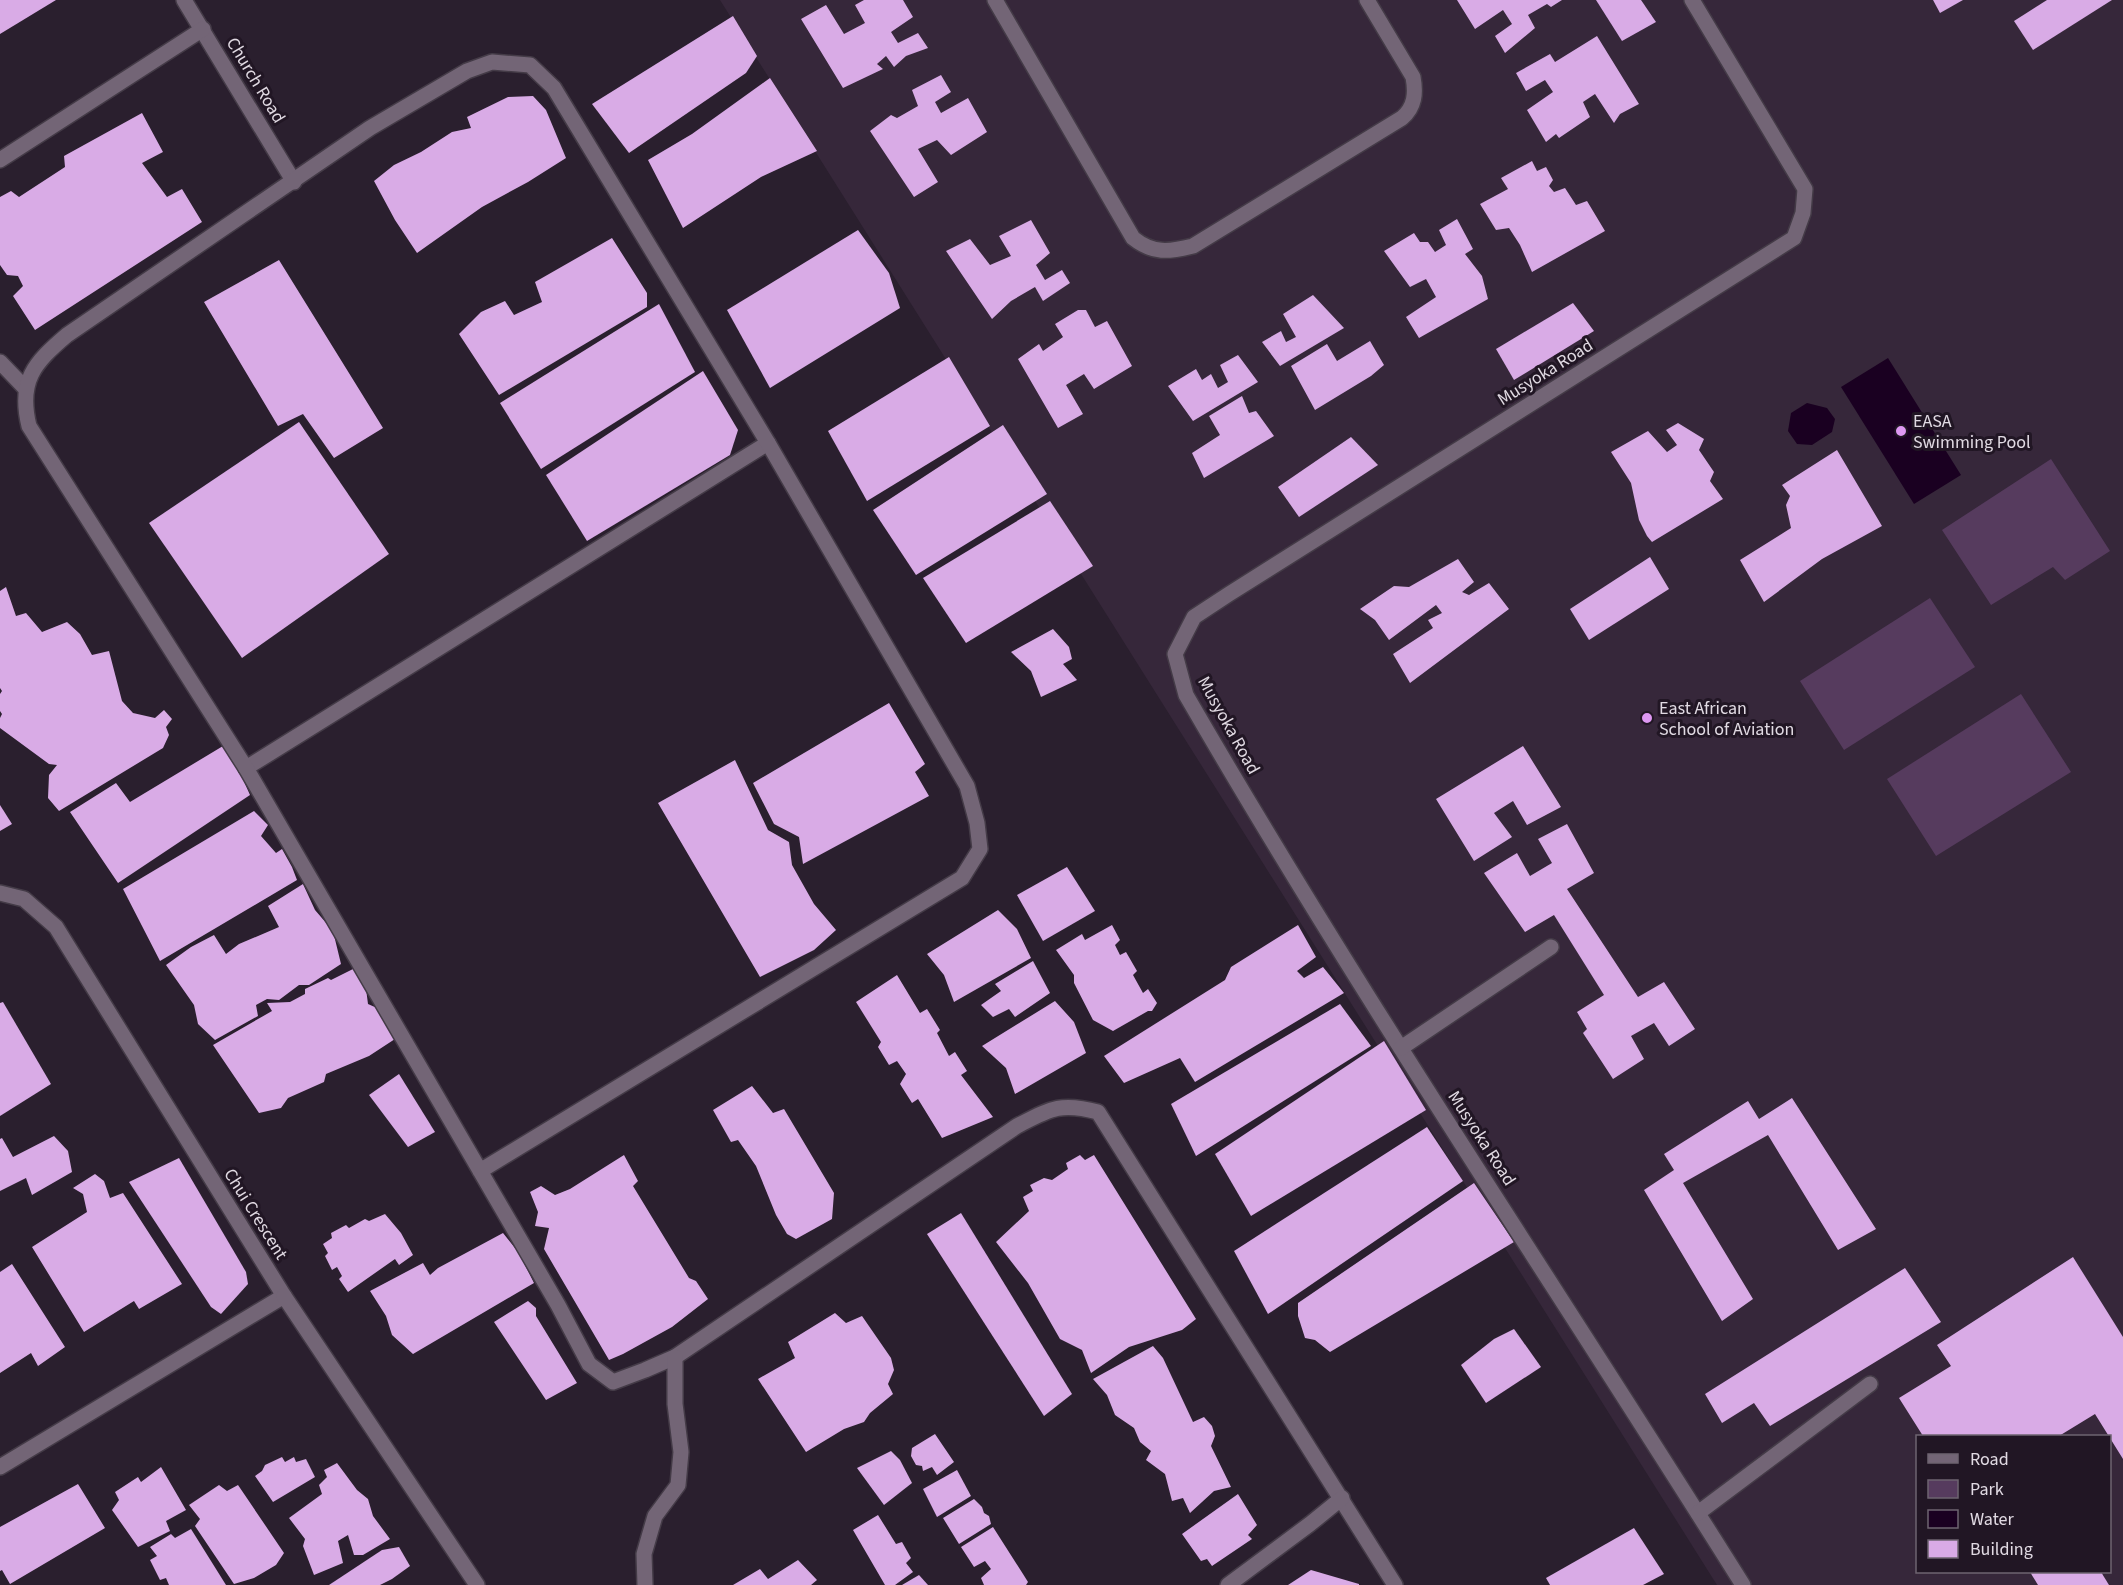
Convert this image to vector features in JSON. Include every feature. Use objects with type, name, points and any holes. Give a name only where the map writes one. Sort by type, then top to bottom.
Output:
[{"type":"street","name":"Church Road","points":[[184,0],[294,182]]},
{"type":"street","points":[[995,0],[1133,238],[1144,247],[1173,252],[1193,246],[1411,111],[1416,91],[1413,77],[1367,0]]},
{"type":"street","name":"Musyoka Road","points":[[1692,0],[1805,189],[1803,213],[1794,237],[1194,617],[1175,654],[1186,695],[1342,957],[1743,1585]]},
{"type":"street","points":[[0,160],[203,29]]},
{"type":"street","points":[[480,1171],[962,878],[980,849],[977,824],[967,786],[768,443],[554,88],[530,65],[492,62],[467,71],[370,128],[67,335],[45,354],[26,389],[24,406],[29,426],[246,768],[480,1171],[558,1305],[589,1364],[613,1382],[645,1371],[675,1356],[1017,1126],[1050,1110],[1076,1106],[1098,1112],[1395,1585]]},
{"type":"street","points":[[0,362],[26,389]]},
{"type":"street","points":[[246,768],[768,443]]},
{"type":"street","name":"Chui Crescent","points":[[0,893],[24,899],[56,927],[284,1296],[477,1585]]},
{"type":"street","points":[[1401,1048],[1551,947]]},
{"type":"street","points":[[0,1467],[284,1296]]},
{"type":"street","points":[[645,1585],[644,1554],[655,1516],[678,1485],[681,1452],[675,1404],[675,1356]]},
{"type":"street","points":[[1698,1513],[1870,1384]]},
{"type":"street","points":[[1228,1585],[1341,1498]]},
{"type":"shaded area","name":"East African School of Aviation","points":[[720,0],[2123,0],[2123,1585],[1717,1585]]},
{"type":"green space","points":[[2051,459],[2110,551],[2065,580],[2053,567],[1991,605],[1942,530]]},
{"type":"green space","points":[[1930,598],[1975,667],[1844,750],[1800,681]]},
{"type":"green space","points":[[2021,694],[2071,772],[1936,856],[1887,779]]},
{"type":"water","name":"EASA Swimming Pool","points":[[1888,358],[1961,475],[1914,504],[1841,387]]},
{"type":"water","points":[[1807,403],[1827,408],[1835,419],[1832,432],[1812,445],[1797,444],[1788,431],[1791,413]]},
{"type":"building","points":[[0,0],[56,0],[0,34]]},
{"type":"building","points":[[864,0],[903,0],[913,17],[891,32],[898,43],[918,33],[928,48],[906,56],[894,67],[886,56],[877,64],[883,69],[843,88],[801,19],[826,5],[844,34],[865,23],[855,5]]},
{"type":"building","points":[[1457,0],[1562,0],[1551,7],[1547,4],[1528,15],[1535,28],[1505,53],[1495,36],[1512,24],[1503,10],[1475,29]]},
{"type":"building","points":[[1596,0],[1641,0],[1656,22],[1622,41]]},
{"type":"building","points":[[1933,0],[1963,0],[1940,13]]},
{"type":"building","points":[[2047,0],[2112,0],[2033,50],[2014,21]]},
{"type":"building","points":[[733,16],[757,56],[746,73],[629,153],[592,104]]},
{"type":"building","points":[[1597,36],[1639,104],[1620,114],[1614,123],[1595,94],[1583,102],[1590,117],[1559,138],[1556,134],[1546,142],[1527,110],[1553,92],[1545,80],[1526,91],[1516,73],[1550,54],[1555,62]]},
{"type":"building","points":[[941,75],[951,92],[935,102],[941,113],[968,98],[987,132],[951,155],[937,140],[918,149],[938,182],[914,197],[870,131],[891,115],[897,118],[918,106],[912,90]]},
{"type":"building","points":[[770,78],[817,151],[761,177],[683,228],[648,160],[692,134]]},
{"type":"building","points":[[533,96],[546,110],[566,158],[482,207],[417,253],[395,220],[374,181],[394,165],[421,152],[452,132],[471,128],[467,117],[508,97]]},
{"type":"building","points":[[142,113],[163,152],[142,163],[167,197],[182,189],[202,222],[35,330],[13,296],[23,286],[18,276],[7,275],[0,265],[0,197],[11,191],[19,197],[65,167],[64,156]]},
{"type":"building","points":[[1532,161],[1537,171],[1546,167],[1553,180],[1549,186],[1554,192],[1565,188],[1576,205],[1587,201],[1605,231],[1532,272],[1520,245],[1509,228],[1496,230],[1480,204],[1508,189],[1501,178]]},
{"type":"building","points":[[1457,219],[1473,249],[1465,254],[1482,276],[1488,299],[1419,338],[1406,317],[1436,297],[1426,279],[1410,287],[1384,251],[1414,233],[1420,242],[1428,242],[1435,252],[1446,245],[1439,230]]},
{"type":"building","points":[[1031,220],[1050,253],[1036,265],[1045,280],[1062,270],[1070,283],[1043,301],[1035,287],[1011,301],[992,319],[946,251],[970,239],[990,265],[1011,256],[999,236]]},
{"type":"building","points":[[858,230],[889,273],[900,308],[770,388],[727,310]]},
{"type":"building","points":[[612,238],[647,293],[647,307],[499,395],[459,334],[481,312],[505,301],[514,315],[542,302],[535,282]]},
{"type":"building","points":[[279,260],[383,428],[334,458],[303,414],[278,426],[204,302]]},
{"type":"building","points":[[1313,295],[1344,328],[1280,366],[1262,342],[1281,331],[1286,342],[1296,337],[1283,314]]},
{"type":"building","points":[[1573,303],[1594,331],[1514,380],[1496,349]]},
{"type":"building","points":[[659,304],[695,372],[541,469],[500,403]]},
{"type":"building","points":[[1078,310],[1086,310],[1095,327],[1107,321],[1132,366],[1094,389],[1084,374],[1066,385],[1083,414],[1058,428],[1018,359],[1039,344],[1043,351],[1063,337],[1055,324]]},
{"type":"building","points":[[1370,341],[1384,365],[1371,376],[1315,410],[1291,366],[1327,344],[1337,361]]},
{"type":"building","points":[[1238,355],[1258,382],[1193,421],[1168,386],[1196,369],[1202,380],[1211,374],[1218,388],[1228,382],[1220,365]]},
{"type":"building","points":[[949,357],[990,426],[867,501],[828,431]]},
{"type":"building","points":[[703,371],[738,430],[730,455],[587,541],[546,475]]},
{"type":"building","points":[[1242,396],[1249,413],[1256,411],[1274,436],[1204,478],[1192,453],[1220,435],[1209,416]]},
{"type":"building","points":[[299,422],[389,554],[242,658],[149,523]]},
{"type":"building","points":[[1678,423],[1704,439],[1699,450],[1714,472],[1710,481],[1723,499],[1652,542],[1639,520],[1631,483],[1611,452],[1648,431],[1667,452],[1677,445],[1666,430]]},
{"type":"building","points":[[1003,425],[1047,494],[916,575],[873,510]]},
{"type":"building","points":[[1351,437],[1378,465],[1299,517],[1278,487]]},
{"type":"building","points":[[1837,450],[1882,526],[1822,559],[1764,602],[1740,560],[1791,528],[1786,505],[1790,496],[1782,485]]},
{"type":"building","points":[[1050,501],[1093,566],[966,643],[923,578]]},
{"type":"building","points":[[1650,557],[1669,589],[1589,640],[1570,609]]},
{"type":"building","points":[[1458,559],[1474,582],[1462,592],[1469,595],[1489,583],[1509,609],[1410,683],[1393,654],[1433,628],[1428,620],[1442,613],[1436,605],[1389,640],[1375,620],[1360,609],[1394,586],[1409,587]]},
{"type":"building","points":[[6,587],[16,616],[26,613],[42,632],[67,622],[80,634],[92,655],[109,651],[122,701],[133,713],[155,718],[164,710],[172,719],[166,727],[169,735],[163,748],[59,811],[48,798],[49,775],[57,765],[49,764],[0,728],[2,714],[0,694],[2,691],[0,688],[0,591]]},
{"type":"building","points":[[1053,629],[1069,647],[1072,659],[1063,664],[1077,680],[1041,697],[1031,671],[1011,652]]},
{"type":"building","points":[[889,703],[925,764],[915,772],[929,796],[803,864],[799,837],[774,824],[753,783]]},
{"type":"building","points":[[223,746],[238,768],[250,795],[118,883],[70,812],[116,783],[130,802]]},
{"type":"building","points":[[1523,746],[1561,807],[1527,825],[1513,801],[1494,813],[1512,837],[1474,861],[1436,799]]},
{"type":"building","points":[[735,760],[768,830],[789,842],[792,865],[814,904],[836,930],[814,950],[760,977],[658,803]]},
{"type":"building","points":[[0,805],[12,824],[0,831]]},
{"type":"building","points":[[254,811],[268,825],[261,836],[276,853],[282,849],[297,880],[160,961],[123,889]]},
{"type":"building","points":[[1567,824],[1594,873],[1567,889],[1638,997],[1664,982],[1695,1029],[1669,1046],[1654,1023],[1631,1036],[1644,1059],[1613,1079],[1583,1033],[1587,1029],[1577,1012],[1604,995],[1554,915],[1525,932],[1484,873],[1517,853],[1530,876],[1552,863],[1538,839]]},
{"type":"building","points":[[1067,867],[1095,911],[1043,941],[1017,895]]},
{"type":"building","points":[[303,884],[315,910],[333,931],[341,964],[309,985],[299,985],[279,1000],[267,999],[256,1005],[258,1016],[215,1040],[198,1024],[194,1005],[166,965],[191,947],[214,935],[226,954],[239,944],[279,927],[268,906]]},
{"type":"building","points":[[998,910],[1017,929],[1031,958],[954,1002],[944,975],[927,954]]},
{"type":"building","points":[[1112,925],[1120,940],[1115,945],[1120,955],[1126,952],[1137,971],[1133,975],[1143,993],[1148,989],[1157,1003],[1152,1011],[1148,1011],[1113,1031],[1093,1020],[1074,983],[1074,975],[1056,950],[1082,934],[1085,940]]},
{"type":"building","points":[[1298,925],[1316,957],[1297,971],[1304,978],[1323,967],[1344,993],[1195,1082],[1180,1058],[1124,1083],[1104,1056],[1225,980],[1231,967]]},
{"type":"building","points":[[1033,961],[1050,993],[1015,1017],[1009,1009],[993,1017],[981,1005],[1001,991],[995,984]]},
{"type":"building","points":[[355,968],[365,981],[368,1004],[377,1008],[395,1039],[369,1056],[326,1074],[324,1082],[288,1098],[281,1108],[259,1113],[213,1045],[272,1011],[267,1003],[290,1002],[305,994],[305,989]]},
{"type":"building","points":[[897,975],[920,1013],[927,1009],[940,1030],[937,1033],[949,1056],[955,1052],[967,1071],[961,1075],[993,1117],[942,1138],[918,1099],[912,1103],[900,1084],[906,1074],[897,1061],[889,1065],[878,1047],[881,1042],[856,1002]]},
{"type":"building","points":[[1055,1001],[1074,1022],[1086,1053],[1015,1094],[1006,1068],[982,1046]]},
{"type":"building","points":[[3,1002],[51,1084],[0,1116],[0,1003]]},
{"type":"building","points":[[1340,1004],[1371,1046],[1196,1156],[1171,1104]]},
{"type":"building","points":[[1384,1041],[1426,1110],[1251,1216],[1215,1154]]},
{"type":"building","points":[[399,1074],[435,1132],[408,1147],[369,1095]]},
{"type":"building","points":[[752,1086],[773,1113],[784,1109],[834,1193],[832,1219],[796,1239],[787,1234],[776,1215],[756,1166],[738,1140],[731,1142],[713,1110]]},
{"type":"building","points":[[1792,1098],[1876,1229],[1838,1250],[1768,1135],[1683,1183],[1753,1299],[1722,1321],[1644,1190],[1674,1170],[1664,1154],[1748,1101],[1759,1119]]},
{"type":"building","points":[[1427,1127],[1463,1181],[1268,1314],[1234,1251]]},
{"type":"building","points":[[54,1136],[68,1151],[72,1172],[32,1195],[26,1178],[0,1191],[0,1139],[2,1138],[13,1157]]},
{"type":"building","points":[[624,1155],[638,1181],[633,1186],[689,1278],[696,1281],[708,1299],[672,1327],[609,1360],[544,1249],[549,1228],[535,1226],[538,1212],[530,1192],[541,1186],[555,1195],[570,1189]]},
{"type":"building","points":[[1080,1155],[1085,1160],[1094,1155],[1196,1319],[1182,1330],[1129,1347],[1091,1373],[1082,1350],[1060,1339],[1028,1283],[996,1242],[1029,1211],[1023,1197],[1033,1191],[1030,1185],[1044,1178],[1052,1180],[1068,1169],[1066,1163]]},
{"type":"building","points":[[179,1158],[246,1272],[248,1284],[221,1314],[211,1307],[129,1182]]},
{"type":"building","points":[[95,1174],[104,1181],[110,1198],[123,1193],[182,1284],[139,1309],[134,1301],[84,1332],[32,1247],[87,1212],[83,1194],[73,1188]]},
{"type":"building","points":[[1474,1183],[1514,1242],[1330,1352],[1315,1340],[1305,1338],[1298,1316],[1298,1303]]},
{"type":"building","points":[[961,1213],[1072,1394],[1044,1416],[927,1234]]},
{"type":"building","points":[[385,1214],[401,1233],[413,1255],[399,1265],[395,1259],[348,1292],[339,1279],[342,1276],[337,1267],[332,1270],[325,1256],[328,1253],[323,1244],[332,1238],[331,1233],[346,1225],[349,1228],[365,1219],[369,1221]]},
{"type":"building","points":[[503,1233],[519,1253],[534,1283],[413,1354],[392,1335],[386,1316],[370,1291],[423,1263],[430,1275],[438,1268]]},
{"type":"building","points":[[2073,1257],[2123,1337],[2123,1459],[2111,1440],[2111,1435],[2108,1435],[2095,1414],[2061,1435],[1922,1435],[1899,1398],[1951,1366],[1937,1345]]},
{"type":"building","points":[[12,1264],[65,1347],[38,1366],[31,1353],[0,1373],[0,1272]]},
{"type":"building","points":[[1905,1268],[1941,1322],[1770,1426],[1754,1403],[1722,1423],[1705,1394]]},
{"type":"building","points":[[528,1301],[536,1308],[536,1316],[577,1383],[546,1400],[494,1322]]},
{"type":"building","points":[[835,1313],[846,1323],[862,1316],[891,1358],[894,1370],[888,1384],[893,1394],[870,1413],[864,1422],[844,1429],[806,1452],[758,1379],[795,1358],[788,1342]]},
{"type":"building","points":[[1514,1329],[1541,1367],[1486,1403],[1461,1365],[1494,1339]]},
{"type":"building","points":[[1153,1346],[1163,1358],[1193,1422],[1204,1417],[1212,1426],[1215,1436],[1211,1446],[1231,1487],[1214,1491],[1190,1513],[1183,1498],[1172,1501],[1165,1474],[1146,1460],[1151,1451],[1140,1442],[1134,1428],[1115,1415],[1107,1395],[1093,1379]]},
{"type":"building","points":[[935,1434],[954,1462],[937,1475],[932,1467],[923,1471],[922,1466],[916,1465],[911,1456],[912,1448]]},
{"type":"building","points":[[891,1451],[900,1460],[912,1483],[884,1505],[857,1468]]},
{"type":"building","points":[[282,1457],[285,1462],[294,1457],[296,1462],[306,1459],[315,1477],[273,1502],[255,1476],[262,1471],[265,1465]]},
{"type":"building","points":[[337,1463],[357,1490],[368,1499],[373,1516],[390,1539],[363,1555],[354,1555],[348,1535],[338,1541],[343,1563],[314,1575],[303,1546],[305,1539],[289,1518],[322,1494],[319,1485],[327,1477],[324,1470]]},
{"type":"building","points":[[161,1467],[186,1510],[166,1521],[170,1531],[138,1547],[112,1510],[119,1500],[115,1492],[138,1477],[141,1482]]},
{"type":"building","points":[[957,1470],[971,1496],[937,1517],[923,1489]]},
{"type":"building","points":[[78,1484],[105,1528],[10,1584],[2,1570],[0,1571],[0,1527]]},
{"type":"building","points":[[219,1485],[227,1491],[238,1485],[284,1553],[276,1565],[254,1578],[234,1584],[195,1526],[200,1519],[189,1505]]},
{"type":"building","points":[[1238,1494],[1257,1525],[1248,1535],[1252,1539],[1212,1566],[1207,1559],[1201,1561],[1182,1534]]},
{"type":"building","points":[[974,1499],[989,1516],[991,1524],[959,1544],[943,1518]]},
{"type":"building","points":[[878,1515],[896,1544],[902,1542],[911,1558],[906,1563],[913,1572],[895,1585],[885,1585],[853,1530]]},
{"type":"building","points":[[993,1527],[1028,1582],[1026,1585],[984,1585],[981,1578],[991,1569],[985,1561],[974,1567],[961,1547]]},
{"type":"building","points":[[1634,1528],[1664,1574],[1643,1585],[1550,1585],[1546,1578]]},
{"type":"building","points":[[191,1529],[226,1585],[169,1585],[166,1578],[160,1580],[150,1560],[157,1556],[150,1547],[171,1534],[175,1538]]},
{"type":"building","points":[[399,1547],[410,1566],[392,1579],[380,1585],[329,1585],[382,1550]]},
{"type":"building","points":[[798,1560],[817,1580],[811,1585],[733,1585],[760,1569],[768,1579]]},
{"type":"building","points":[[1311,1570],[1359,1584],[1359,1585],[1288,1585]]},
{"type":"building","points":[[2031,1573],[2102,1573],[2109,1585],[2038,1585]]},
{"type":"building","points":[[919,1575],[928,1585],[902,1585]]},
{"type":"place","name":"EASA Swimming Pool","points":[[1901,431]]},
{"type":"place","name":"East African School of Aviation","points":[[1647,718]]}]
